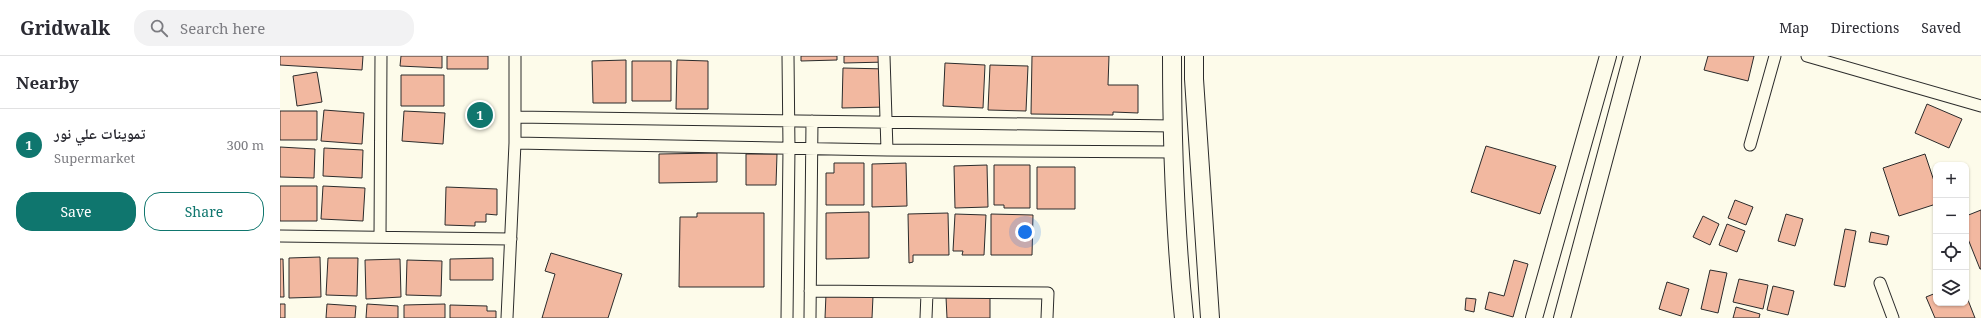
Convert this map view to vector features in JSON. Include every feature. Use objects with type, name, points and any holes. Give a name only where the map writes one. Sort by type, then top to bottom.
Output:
[{"type":"main road","points":[[1172,56],[1173,126],[1179,271],[1184,318]]},
{"type":"main road","points":[[1194,56],[1194,79],[1210,318]]},
{"type":"main road","points":[[1534,318],[1608,56]]},
{"type":"main road","points":[[1562,318],[1632,56]]},
{"type":"street","points":[[380,56],[380,237]]},
{"type":"street","points":[[508,318],[515,143],[515,56]]},
{"type":"street","points":[[787,318],[789,148],[788,56]]},
{"type":"street","points":[[884,56],[887,150]]},
{"type":"street","points":[[1750,145],[1775,56]]},
{"type":"street","points":[[1807,56],[1981,106]]},
{"type":"street","points":[[515,116],[1173,126]]},
{"type":"street","points":[[810,318],[812,121]]},
{"type":"street","points":[[515,143],[887,150],[1174,152]]},
{"type":"street","points":[[280,236],[511,238]]},
{"type":"street","points":[[1880,283],[1893,318]]},
{"type":"street","points":[[810,291],[1048,293],[1048,318]]},
{"type":"street","points":[[926,318],[927,293]]},
{"type":"building","points":[[280,56],[363,56],[362,70],[280,65]]},
{"type":"building","points":[[401,56],[442,56],[442,68],[400,66]]},
{"type":"building","points":[[447,56],[488,56],[488,69],[447,69]]},
{"type":"building","points":[[801,56],[837,56],[837,60],[801,61]]},
{"type":"building","points":[[844,56],[887,56],[887,62],[844,63]]},
{"type":"building","points":[[1032,56],[1109,56],[1108,85],[1138,85],[1138,113],[1113,112],[1113,115],[1031,114]]},
{"type":"building","points":[[1708,56],[1754,56],[1748,81],[1704,70]]},
{"type":"building","points":[[626,60],[626,103],[593,103],[592,61]]},
{"type":"building","points":[[677,60],[708,61],[708,109],[676,109]]},
{"type":"building","points":[[632,61],[671,61],[671,101],[632,101]]},
{"type":"building","points":[[945,63],[985,65],[983,108],[943,106]]},
{"type":"building","points":[[990,65],[1028,66],[1026,111],[988,110]]},
{"type":"building","points":[[843,68],[887,69],[886,107],[842,108]]},
{"type":"building","points":[[317,72],[322,102],[297,106],[293,76]]},
{"type":"building","points":[[401,75],[444,75],[444,106],[401,106]]},
{"type":"building","points":[[1927,104],[1962,119],[1949,148],[1915,133]]},
{"type":"building","points":[[324,110],[364,113],[362,144],[321,141]]},
{"type":"building","points":[[280,111],[317,111],[317,140],[280,140]]},
{"type":"building","points":[[404,111],[445,113],[443,144],[402,141]]},
{"type":"building","points":[[1486,146],[1556,166],[1540,214],[1471,192]]},
{"type":"building","points":[[280,147],[315,149],[314,178],[280,177]]},
{"type":"building","points":[[324,148],[363,150],[362,178],[323,176]]},
{"type":"building","points":[[717,153],[717,182],[659,183],[659,154]]},
{"type":"building","points":[[746,154],[777,154],[776,185],[746,185]]},
{"type":"building","points":[[1925,154],[1933,178],[1933,205],[1899,216],[1883,168]]},
{"type":"building","points":[[834,163],[864,163],[864,205],[826,205],[826,173],[834,173]]},
{"type":"building","points":[[906,163],[907,206],[872,207],[872,164]]},
{"type":"building","points":[[987,165],[988,207],[955,208],[954,166]]},
{"type":"building","points":[[994,165],[1030,165],[1030,208],[1004,208],[1004,205],[994,205]]},
{"type":"building","points":[[1037,167],[1075,167],[1075,209],[1037,209]]},
{"type":"building","points":[[280,186],[317,186],[317,221],[280,221]]},
{"type":"building","points":[[323,186],[365,188],[363,221],[321,219]]},
{"type":"building","points":[[446,187],[497,189],[497,215],[486,214],[486,222],[475,222],[475,226],[445,225]]},
{"type":"building","points":[[1735,200],[1753,207],[1746,225],[1728,218]]},
{"type":"building","points":[[1981,210],[1981,269],[1969,242],[1969,215]]},
{"type":"building","points":[[869,212],[869,258],[826,259],[826,213]]},
{"type":"building","points":[[697,213],[764,213],[764,287],[679,287],[680,217],[697,217]]},
{"type":"building","points":[[948,213],[949,255],[913,255],[913,262],[909,263],[908,214]]},
{"type":"building","points":[[955,214],[986,215],[984,255],[962,255],[963,251],[953,251]]},
{"type":"building","points":[[991,214],[1033,215],[1032,255],[991,255]]},
{"type":"building","points":[[1786,214],[1803,219],[1795,246],[1778,241]]},
{"type":"building","points":[[1703,216],[1719,224],[1710,245],[1693,237]]},
{"type":"building","points":[[1727,224],[1745,231],[1737,252],[1719,245]]},
{"type":"building","points":[[1845,229],[1856,231],[1845,287],[1834,285]]},
{"type":"building","points":[[1871,232],[1889,236],[1887,245],[1869,242]]},
{"type":"building","points":[[551,253],[622,274],[608,318],[542,318],[555,274],[545,271]]},
{"type":"building","points":[[320,257],[321,297],[289,298],[289,258]]},
{"type":"building","points":[[328,258],[358,258],[357,296],[326,295]]},
{"type":"building","points":[[493,258],[493,280],[450,280],[450,259]]},
{"type":"building","points":[[280,259],[283,259],[284,297],[280,297]]},
{"type":"building","points":[[400,259],[401,297],[366,299],[365,260]]},
{"type":"building","points":[[407,260],[442,261],[441,296],[406,295]]},
{"type":"building","points":[[1514,260],[1528,264],[1513,317],[1485,309],[1489,292],[1504,296]]},
{"type":"building","points":[[1710,270],[1727,273],[1718,313],[1701,309]]},
{"type":"building","points":[[1739,279],[1768,285],[1763,309],[1733,302]]},
{"type":"building","points":[[1667,282],[1689,289],[1681,316],[1659,309]]},
{"type":"building","points":[[1773,286],[1794,291],[1788,315],[1767,310]]},
{"type":"building","points":[[826,294],[873,296],[872,318],[825,318]]},
{"type":"building","points":[[1933,294],[1933,306],[1969,306],[1969,303],[1975,318],[1935,318],[1926,297]]},
{"type":"building","points":[[990,296],[990,318],[947,318],[946,297]]},
{"type":"building","points":[[1466,298],[1476,299],[1474,312],[1465,310]]},
{"type":"building","points":[[280,304],[285,304],[285,318],[280,318]]},
{"type":"building","points":[[327,304],[356,306],[355,318],[326,318]]},
{"type":"building","points":[[367,304],[398,306],[398,318],[366,318]]},
{"type":"building","points":[[445,304],[445,318],[404,318],[404,305]]},
{"type":"building","points":[[450,305],[487,306],[487,311],[496,311],[496,318],[450,318]]},
{"type":"building","points":[[1736,307],[1760,314],[1759,318],[1733,318]]},
{"type":"place","name":"تموينات علي نور","points":[[480,115]]}]
